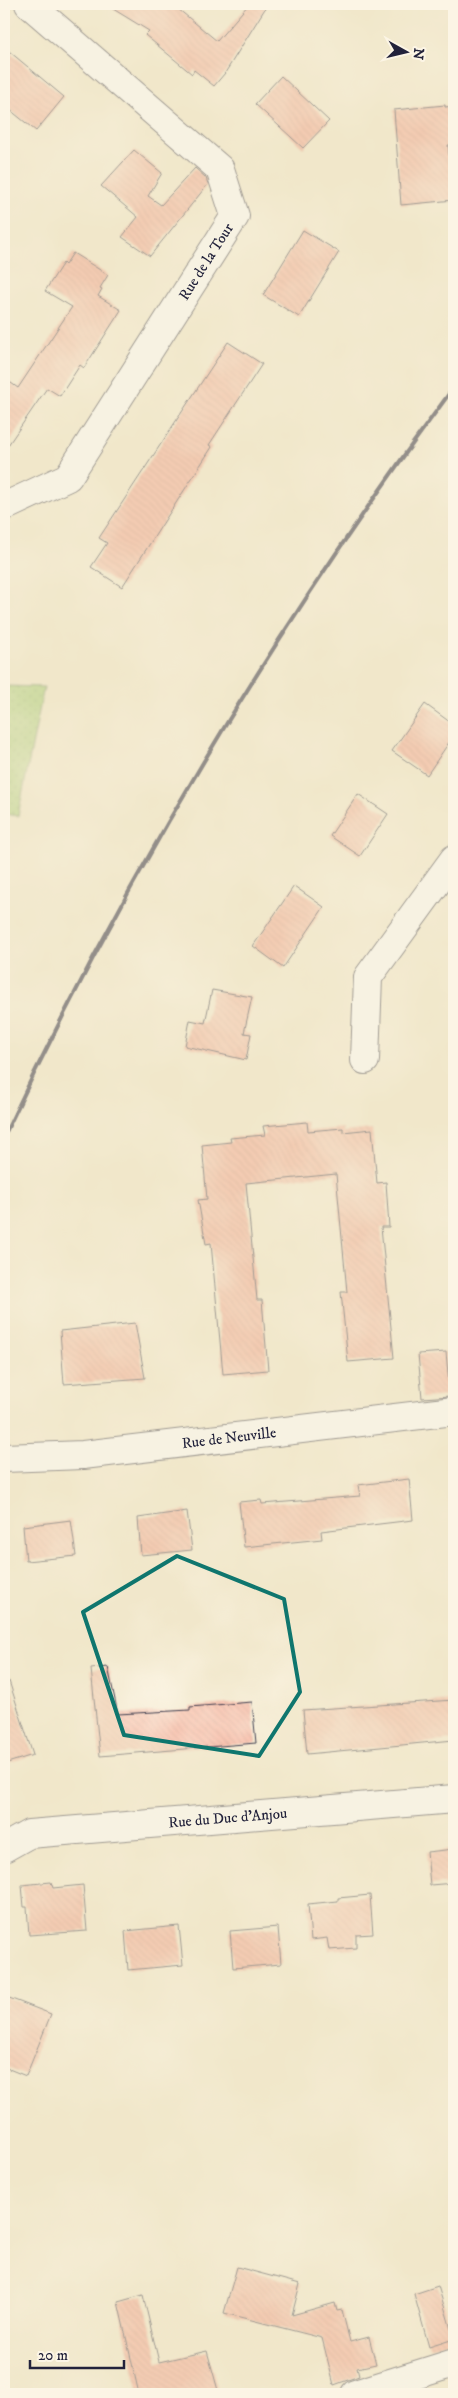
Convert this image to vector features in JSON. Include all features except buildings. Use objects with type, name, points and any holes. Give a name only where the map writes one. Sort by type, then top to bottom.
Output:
[{"type":"street","name":"Rue de la Tour","points":[[4,505],[8,505],[68,477],[235,216],[220,169],[29,4]]},
{"type":"street","points":[[366,1060],[368,977],[454,859]]},
{"type":"street","name":"Rue de Neuville","points":[[4,1458],[83,1455],[454,1411]]},
{"type":"street","name":"Rue du Duc d'Anjou","points":[[4,1848],[29,1834],[454,1799]]},
{"type":"street","points":[[355,2394],[454,2363]]},
{"type":"highlighted area","points":[[177,1556],[284,1599],[300,1692],[259,1756],[124,1735],[83,1612]]},
{"type":"green space","points":[[4,686],[44,687],[18,816],[4,814]]},
{"type":"railway","points":[[4,1136],[102,941],[210,751],[268,657],[328,566],[454,387]]}]
